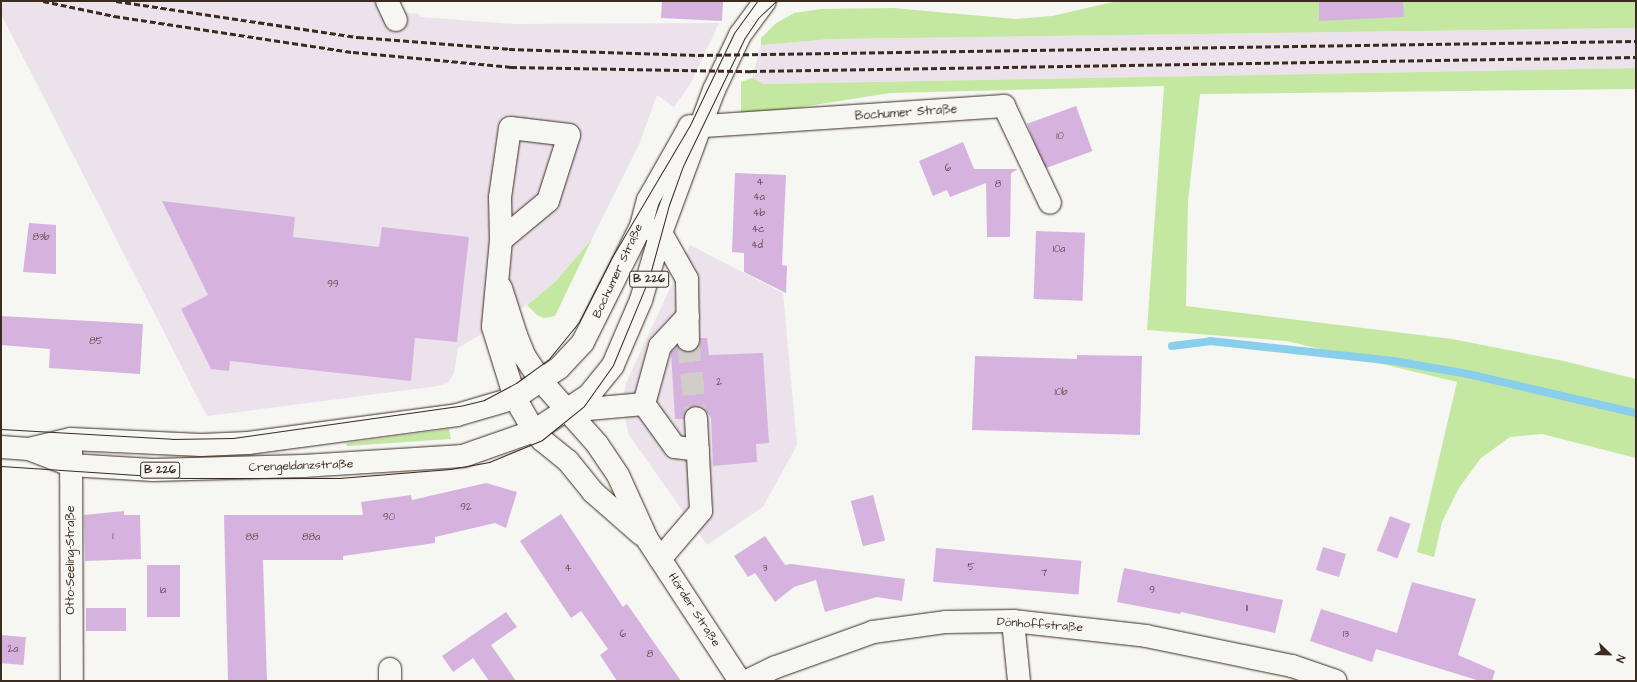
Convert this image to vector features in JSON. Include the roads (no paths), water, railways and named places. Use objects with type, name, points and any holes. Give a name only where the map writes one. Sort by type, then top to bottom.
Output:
[{"type":"main road","name":"Bochumer Straße","points":[[566,411],[589,395],[613,365],[644,292],[651,230],[648,200],[695,127],[701,105],[714,90],[740,35],[764,1]]},
{"type":"main road","name":"Bochumer Straße","points":[[695,127],[1004,106],[1050,203]]},
{"type":"main road","name":"Hörder Straße","points":[[501,240],[548,201],[569,135],[510,128],[500,197],[501,240],[493,326],[515,398],[534,431],[568,461],[593,492],[647,539]]},
{"type":"main road","name":"Bochumer Straße","points":[[542,382],[559,368],[583,342],[651,230]]},
{"type":"main road","points":[[651,230],[687,278],[688,340]]},
{"type":"main road","name":"Hörder Straße","points":[[497,274],[516,335],[526,357],[542,382],[566,411],[597,444],[618,475],[647,539],[740,681]]},
{"type":"main road","points":[[644,404],[660,346],[688,316]]},
{"type":"main road","name":"Crengeldanzstraße","points":[[29,449],[71,439],[201,445],[248,443],[457,415],[515,398],[542,382]]},
{"type":"main road","points":[[566,411],[644,404]]},
{"type":"main road","points":[[644,404],[674,446],[698,450]]},
{"type":"main road","name":"Crengeldanzstraße","points":[[1,447],[29,449],[70,465],[153,470],[250,468],[463,456],[534,431],[566,411]]},
{"type":"main road","points":[[660,559],[701,511],[696,418]]},
{"type":"main road","name":"Otto-Seeling-Straße","points":[[71,439],[72,681]]},
{"type":"main road","points":[[248,443],[250,468]]},
{"type":"main road","name":"Dönhoffstraße","points":[[747,681],[776,667],[873,632],[946,622],[1013,622],[1146,636],[1292,666],[1336,681]]},
{"type":"main road","points":[[1013,622],[1019,681]]},
{"type":"waterway","points":[[1172,346],[1210,341],[1394,361],[1468,374],[1636,413]]},
{"type":"tunnel","points":[[688,340],[696,418]]},
{"type":"tram line","points":[[1,429],[172,439],[233,438],[464,405],[484,400],[516,383],[548,360],[579,322],[612,257],[689,127],[734,33],[757,1]]},
{"type":"tram line","points":[[1,466],[183,478],[339,478],[450,469],[489,462],[542,440],[584,406],[613,365],[649,278],[669,205],[683,166],[744,39],[758,18],[776,1]]},
{"type":"railway","points":[[43,1],[114,16],[353,52],[511,67],[751,71],[1636,57]]},
{"type":"railway","points":[[116,1],[358,37],[509,49],[698,55],[1636,41]]}]
